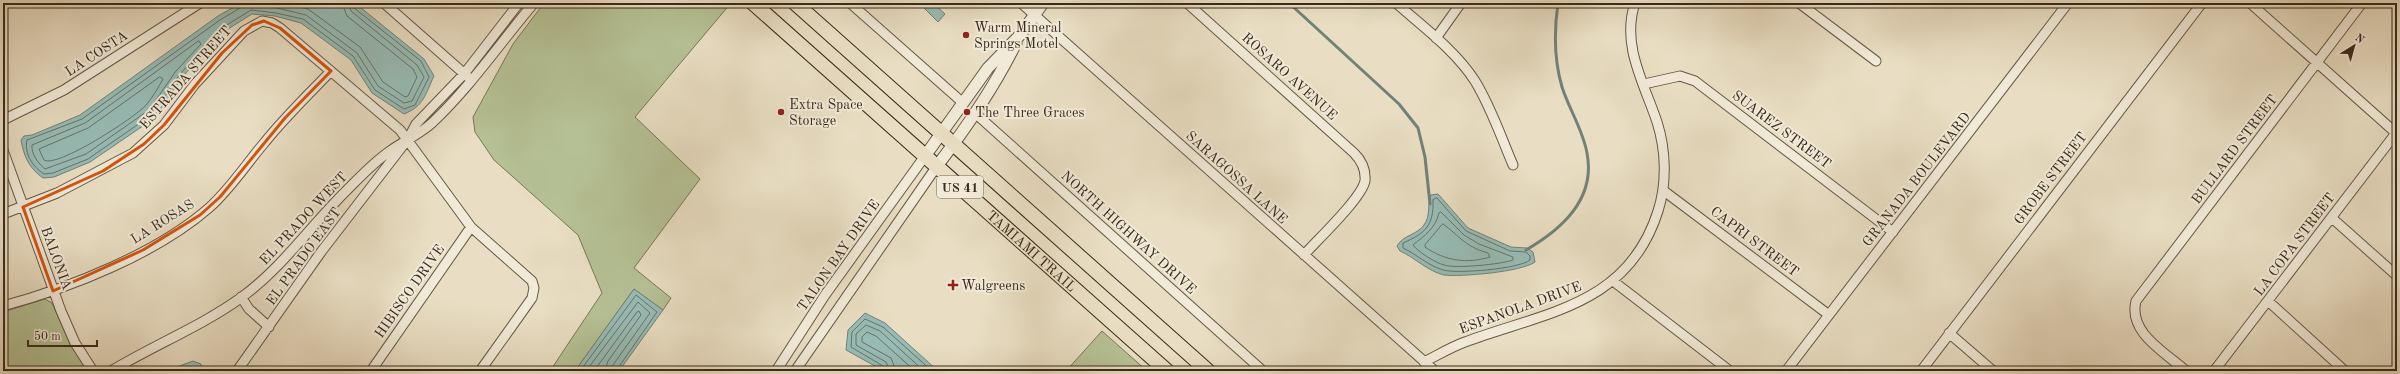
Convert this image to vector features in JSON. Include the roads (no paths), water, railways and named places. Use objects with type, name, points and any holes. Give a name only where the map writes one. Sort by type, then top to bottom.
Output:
[{"type":"main road","name":"TAMIAMI TRAIL","points":[[753,3],[1167,371]]},
{"type":"main road","name":"TAMIAMI TRAIL","points":[[794,3],[1208,371]]},
{"type":"street","name":"LA COSTA","points":[[3,120],[64,90],[200,3]]},
{"type":"street","points":[[384,3],[472,80]]},
{"type":"street","points":[[518,3],[527,11]]},
{"type":"street","name":"EL PRADO EAST","points":[[237,371],[321,252],[408,139],[416,124],[464,74],[518,3]]},
{"type":"street","name":"EL PRADO WEST","points":[[111,371],[202,321],[241,297],[284,261],[326,212],[369,168],[408,139],[421,133],[432,123],[472,80],[534,3]]},
{"type":"street","points":[[850,3],[962,102]]},
{"type":"street","name":"SARAGOSSA LANE","points":[[1021,3],[1435,371]]},
{"type":"street","points":[[795,371],[937,166],[976,114],[998,79],[1021,34],[1043,3]]},
{"type":"street","name":"ROSARO AVENUE","points":[[1187,3],[1354,153],[1363,165],[1365,176],[1359,194],[1304,255]]},
{"type":"street","points":[[1396,3],[1436,38],[1460,62],[1474,81],[1487,102],[1513,165]]},
{"type":"street","points":[[1436,38],[1461,3]]},
{"type":"street","name":"ESPANOLA DRIVE","points":[[1424,362],[1464,342],[1577,303],[1596,294],[1613,281],[1633,260],[1645,242],[1653,227],[1664,191],[1663,149],[1644,84],[1631,50],[1630,27],[1636,3]]},
{"type":"street","points":[[1799,3],[1876,61]]},
{"type":"street","name":"GRANADA BOULEVARD","points":[[1786,371],[2068,3]]},
{"type":"street","name":"GROBE STREET","points":[[1921,371],[2202,3]]},
{"type":"street","points":[[2250,3],[2397,134]]},
{"type":"street","name":"BULLARD STREET","points":[[2186,371],[2144,334],[2136,321],[2134,314],[2140,294],[2362,3]]},
{"type":"street","name":"ESTRADA STREET","points":[[3,214],[23,207],[103,170],[144,144],[164,125],[222,53],[244,31],[257,22],[264,21],[276,25],[396,126],[408,139],[471,227],[528,276],[534,288],[530,301],[480,371]]},
{"type":"street","points":[[925,156],[962,102],[988,68],[1021,34]]},
{"type":"street","name":"LA ROSAS","points":[[3,306],[53,291],[143,250],[200,215],[220,197],[285,118],[331,71]]},
{"type":"street","name":"SUAREZ STREET","points":[[1644,84],[1680,76],[1695,81],[1893,232]]},
{"type":"street","name":"NORTH HIGHWAY DRIVE","points":[[976,114],[1263,371]]},
{"type":"street","name":"LA COPA STREET","points":[[2214,371],[2397,134]]},
{"type":"street","name":"BALONIA","points":[[3,150],[53,291],[71,335],[93,371]]},
{"type":"street","name":"TALON BAY DRIVE","points":[[776,371],[825,295],[925,156]]},
{"type":"street","name":"CAPRI STREET","points":[[1664,191],[1829,315]]},
{"type":"street","points":[[2332,218],[2397,276]]},
{"type":"street","name":"HIBISCO DRIVE","points":[[371,371],[471,227]]},
{"type":"street","points":[[1613,281],[1730,371]]},
{"type":"street","points":[[241,297],[249,309],[269,327]]},
{"type":"street","points":[[2268,301],[2345,371]]},
{"type":"street","points":[[1949,333],[1993,371]]},
{"type":"water","points":[[241,3],[355,3],[424,59],[434,76],[420,103],[411,111],[404,114],[372,93],[351,60],[301,23],[275,16],[252,14],[228,29],[183,76],[156,117],[90,162],[54,177],[43,178],[34,170],[28,162],[22,146],[21,140],[24,136],[32,135],[80,115],[218,16]]},
{"type":"water","points":[[926,3],[933,3],[945,14],[938,22],[923,7]]},
{"type":"water","points":[[1438,194],[1468,228],[1511,247],[1527,248],[1533,252],[1535,262],[1528,266],[1505,271],[1444,275],[1427,268],[1400,251],[1397,246],[1400,242],[1418,231],[1424,225],[1428,214],[1431,195]]},
{"type":"water","points":[[634,289],[663,310],[619,371],[575,371]]},
{"type":"water","points":[[865,313],[885,323],[938,371],[884,371],[846,350],[848,330]]},
{"type":"water","points":[[193,361],[201,364],[203,371],[166,371]]},
{"type":"waterway","points":[[1289,3],[1399,104],[1418,128],[1425,157],[1430,204]]},
{"type":"waterway","points":[[1526,250],[1552,232],[1573,211],[1581,198],[1586,185],[1588,170],[1585,144],[1562,87],[1557,66],[1555,35],[1558,3]]},
{"type":"place","name":"Warm Mineral Springs Motel","points":[[966,35]]},
{"type":"place","name":"Extra Space Storage","points":[[781,112]]},
{"type":"place","name":"The Three Graces","points":[[967,112]]},
{"type":"place","name":"Walgreens","points":[[953,285]]}]
